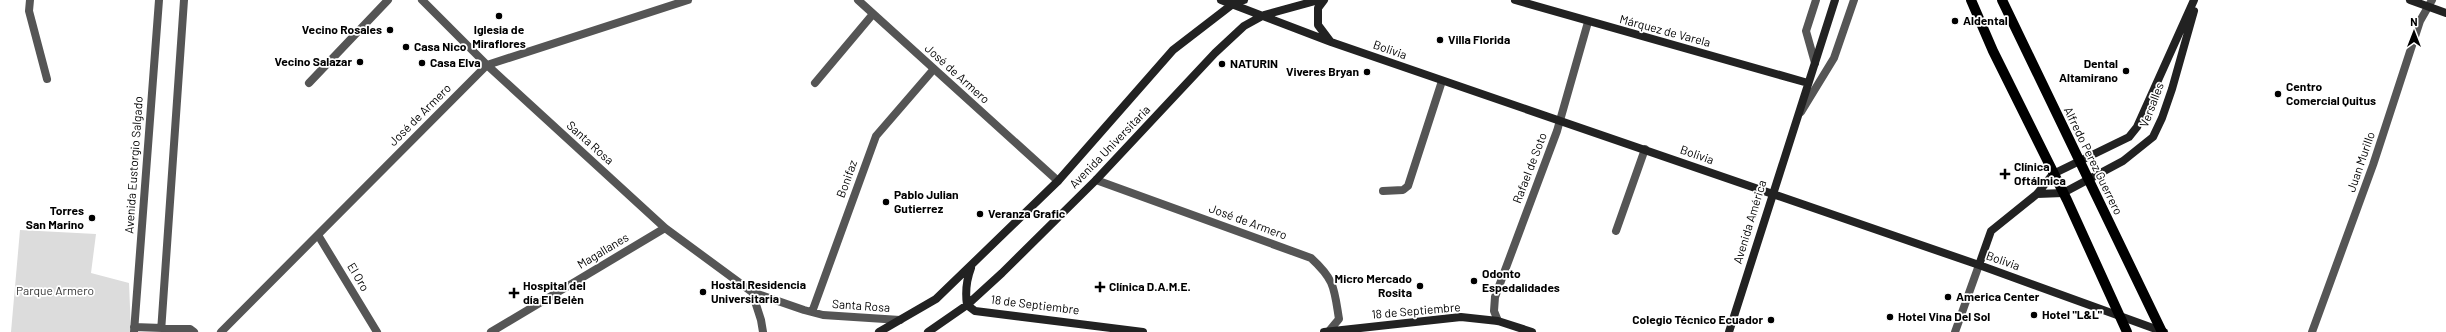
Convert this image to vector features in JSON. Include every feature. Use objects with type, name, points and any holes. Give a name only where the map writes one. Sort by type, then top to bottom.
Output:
[{"type":"main road","points":[[1971,0],[1993,51],[2063,193],[2127,332]]},
{"type":"main road","name":"Alfredo Perez Guerrero","points":[[2002,0],[2162,332]]},
{"type":"street","points":[[30,0],[29,11],[47,79]]},
{"type":"street","name":"Avenida Eustorgio Salgado","points":[[134,329],[158,0]]},
{"type":"street","points":[[161,330],[184,0]]},
{"type":"street","points":[[310,84],[388,0]]},
{"type":"street","name":"Santa Rosa","points":[[422,0],[487,65],[665,228],[752,292],[812,312],[860,319],[900,320]]},
{"type":"street","name":"José de Armero","points":[[221,332],[487,65],[688,0]]},
{"type":"street","name":"José de Armero","points":[[858,0],[933,70],[1058,181]]},
{"type":"street","name":"Bolivia","points":[[1221,0],[1234,3],[1331,42],[1979,265],[2162,332]]},
{"type":"street","name":"Avenida Universitaria","points":[[879,332],[936,299],[1058,181],[1173,50],[1234,3],[1244,0]]},
{"type":"street","name":"Avenida Universitaria","points":[[928,332],[967,305],[1096,180],[1215,53],[1244,26],[1264,15],[1319,0]]},
{"type":"street","points":[[1324,0],[1318,8],[1318,25],[1331,42]]},
{"type":"street","name":"Márquez de Varela","points":[[1515,0],[1588,22],[1808,83]]},
{"type":"street","points":[[1815,63],[1806,31],[1816,0]]},
{"type":"street","name":"Avenida América","points":[[1729,332],[1771,194],[1835,0]]},
{"type":"street","name":"Avenida América","points":[[1796,120],[1834,58],[1854,0]]},
{"type":"street","name":"Versalles","points":[[2037,194],[2063,193],[2123,161],[2153,137],[2162,118],[2174,82],[2196,0]]},
{"type":"street","name":"Versalles","points":[[1955,332],[1991,231],[2037,194],[2053,174],[2129,137],[2137,127],[2196,0]]},
{"type":"street","points":[[2410,0],[2430,3],[2446,13]]},
{"type":"street","name":"Juan Murillo","points":[[2312,332],[2373,165],[2420,21],[2430,3]]},
{"type":"street","points":[[815,83],[873,14]]},
{"type":"street","name":"Rafael de Soto","points":[[1498,321],[1494,311],[1495,297],[1560,122],[1588,22]]},
{"type":"street","name":"Bonifaz","points":[[812,312],[876,136],[933,70]]},
{"type":"street","points":[[1383,191],[1402,190],[1408,186],[1442,81]]},
{"type":"street","points":[[1616,230],[1645,150]]},
{"type":"street","name":"José de Armero","points":[[1096,180],[1311,258],[1326,272],[1333,283],[1339,319],[1327,332]]},
{"type":"street","name":"Magallanes","points":[[491,332],[665,228]]},
{"type":"street","name":"El Oro","points":[[318,234],[377,332]]},
{"type":"street","points":[[967,305],[965,293],[967,280],[973,264]]},
{"type":"street","points":[[752,292],[761,320],[762,332]]},
{"type":"street","name":"18 de Septiembre","points":[[967,305],[975,311],[1143,332]]},
{"type":"street","name":"18 de Septiembre","points":[[1327,332],[1461,317],[1498,321],[1532,332]]},
{"type":"street","points":[[134,329],[190,329],[194,332]]},
{"type":"green space","name":"Parque Armero","points":[[20,230],[96,234],[91,273],[129,283],[131,332],[11,332]]},
{"type":"place","name":"Iglesia de Miraflores","points":[[499,16]]},
{"type":"place","name":"Aldental","points":[[1955,21]]},
{"type":"place","name":"Vecino Rosales","points":[[390,30]]},
{"type":"place","name":"Villa Florida","points":[[1440,40]]},
{"type":"place","name":"Casa Nico","points":[[406,47]]},
{"type":"place","name":"Vecino Salazar","points":[[360,62]]},
{"type":"place","name":"Casa Elva","points":[[422,63]]},
{"type":"place","name":"NATURIN","points":[[1222,64]]},
{"type":"place","name":"Dental Altamirano","points":[[2126,71]]},
{"type":"place","name":"Viveres Bryan","points":[[1367,72]]},
{"type":"place","name":"Centro Comercial Quitus","points":[[2278,94]]},
{"type":"place","name":"Clínica Oftálmica","points":[[2005,174]]},
{"type":"place","name":"Pablo Julian Gutierrez","points":[[886,202]]},
{"type":"place","name":"Veranza Grafic","points":[[980,214]]},
{"type":"place","name":"Torres San Marino","points":[[92,218]]},
{"type":"place","name":"Odonto Espedalidades","points":[[1474,281]]},
{"type":"place","name":"Micro Mercado Rosita","points":[[1420,286]]},
{"type":"place","name":"Clínica D.A.M.E.","points":[[1100,287]]},
{"type":"place","name":"Hostal Residencia Universitaria","points":[[703,292]]},
{"type":"place","name":"Hospital del día El Belėn","points":[[514,293]]},
{"type":"place","name":"America Center","points":[[1948,297]]},
{"type":"place","name":"Hotel \"L&L\"","points":[[2034,315]]},
{"type":"place","name":"Hotel Vina Del Sol","points":[[1890,317]]},
{"type":"place","name":"Colegio Técnico Ecuador","points":[[1771,320]]}]
